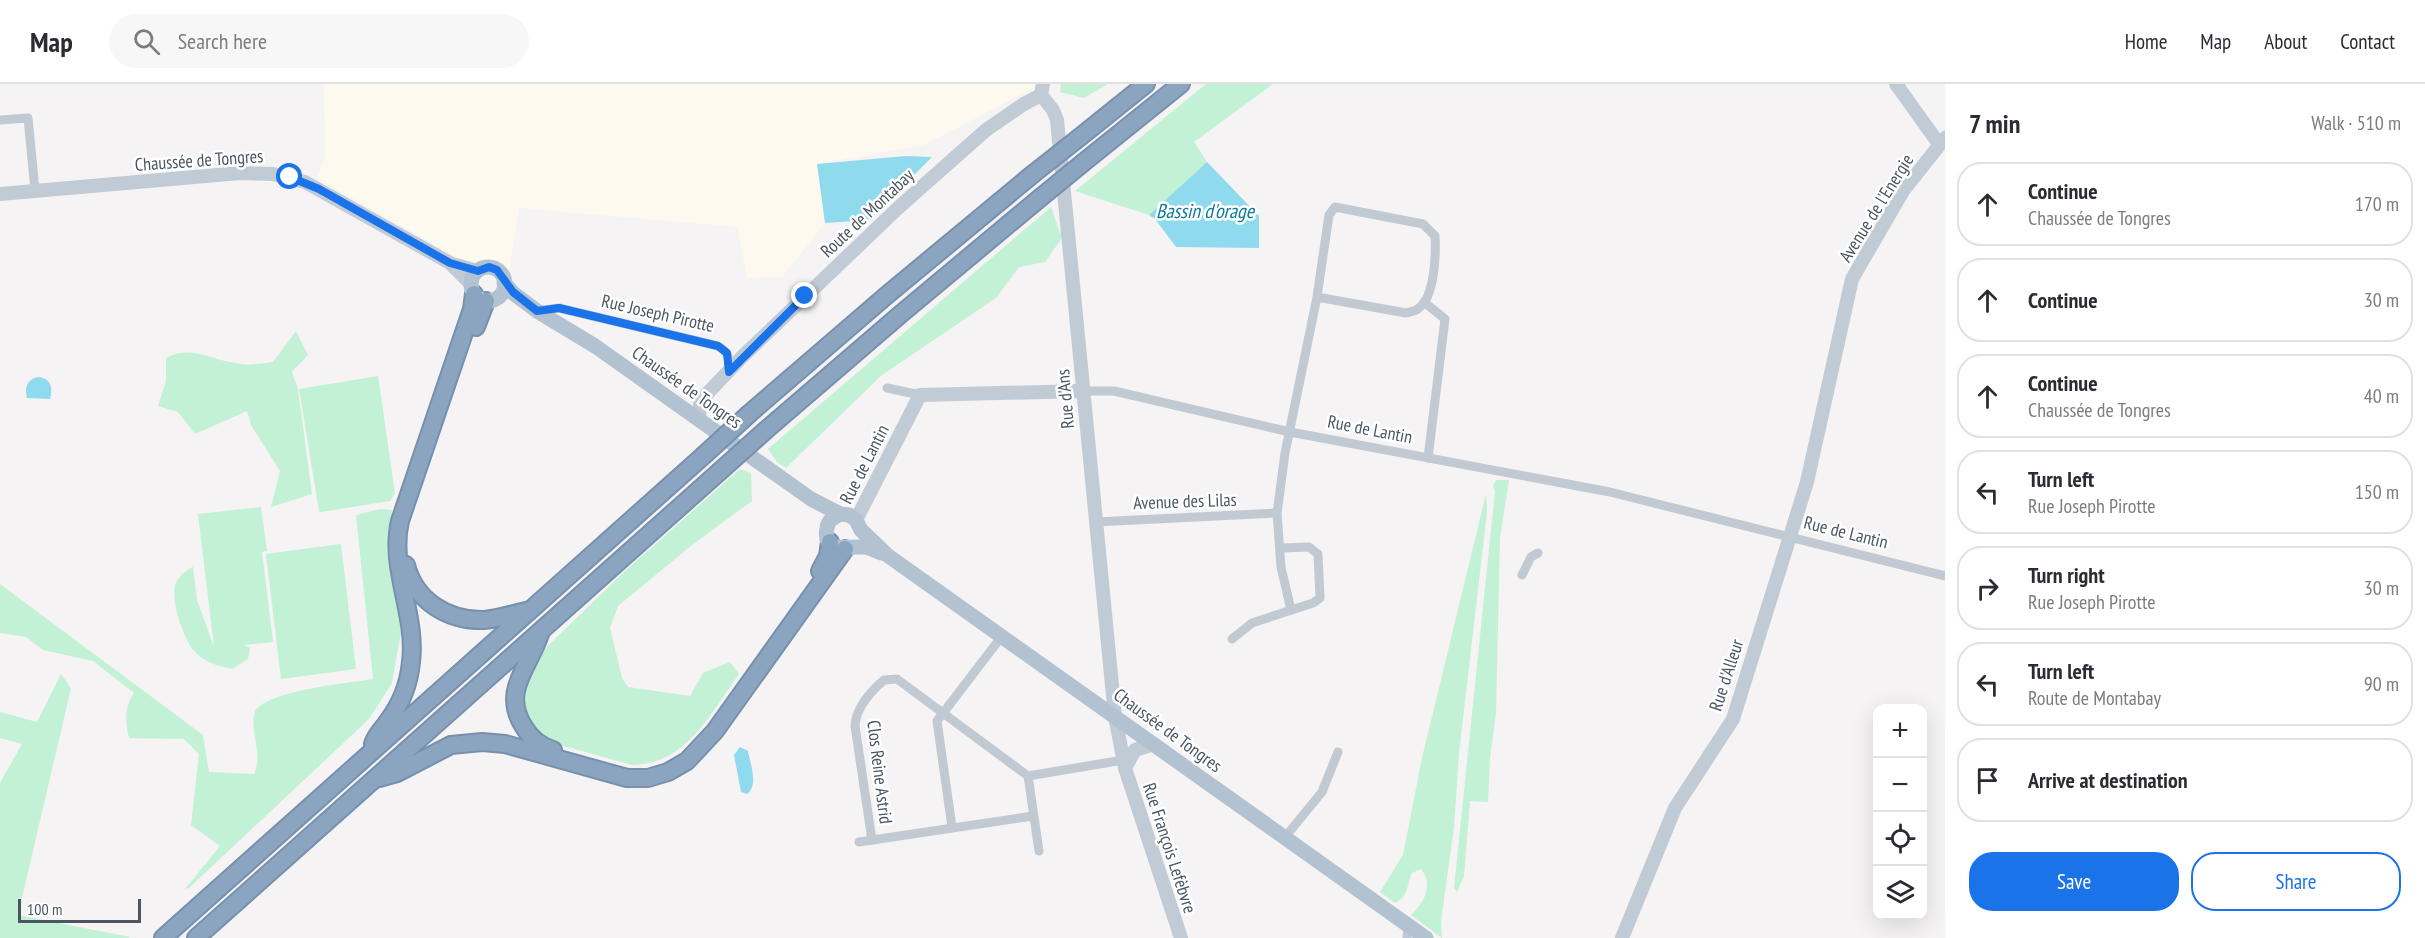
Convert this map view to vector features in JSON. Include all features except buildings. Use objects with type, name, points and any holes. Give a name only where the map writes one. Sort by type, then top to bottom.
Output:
[{"type":"highway","points":[[163,938],[750,414],[887,295],[1146,84]]},
{"type":"highway","points":[[196,938],[766,430],[902,312],[1181,84]]},
{"type":"highway","points":[[481,290],[406,521],[403,545],[405,559],[413,584],[420,595],[442,612],[483,620],[531,610]]},
{"type":"highway","points":[[370,754],[376,736],[393,714],[403,695],[412,660],[397,549],[400,521],[472,309],[481,290]]},
{"type":"highway","points":[[541,630],[536,649],[522,670],[515,696],[519,719],[535,741],[547,748],[628,770],[646,770],[665,765],[685,752],[702,735],[822,568],[828,556],[841,546]]},
{"type":"highway","points":[[372,780],[397,773],[451,745],[482,742],[505,744],[627,778],[648,778],[668,772],[687,761],[715,731],[841,546]]},
{"type":"main road","name":"Chaussée de Tongres","points":[[537,311],[481,290],[489,267],[497,270],[502,275],[504,283],[537,311],[595,346],[699,418],[811,499],[834,519]]},
{"type":"main road","points":[[481,290],[503,292],[504,283]]},
{"type":"main road","name":"Chaussée de Tongres","points":[[887,555],[863,546],[841,546],[826,532],[834,519],[849,515],[887,555],[1286,836],[1407,932],[1426,938]]},
{"type":"main road","points":[[841,546],[858,542],[859,525]]},
{"type":"street","points":[[1896,84],[1942,141]]},
{"type":"street","name":"Route de Montabay","points":[[729,372],[869,234],[971,143],[1042,89]]},
{"type":"street","name":"Rue d'Ans","points":[[1042,89],[1057,120],[1115,716]]},
{"type":"street","points":[[0,120],[28,118],[35,190]]},
{"type":"street","name":"Avenue de l'Energie","points":[[1824,407],[1852,279],[1903,191],[1942,141]]},
{"type":"street","name":"Chaussée de Tongres","points":[[0,194],[240,173],[281,176],[305,182],[319,189],[450,263],[481,290]]},
{"type":"street","points":[[1291,610],[1281,567],[1277,513],[1290,432],[1317,297],[1329,215],[1335,207],[1423,224],[1435,236],[1436,256],[1429,293],[1419,309],[1406,313],[1317,297]]},
{"type":"street","points":[[1424,302],[1445,319],[1428,458]]},
{"type":"street","name":"Rue Joseph Pirotte","points":[[537,311],[559,308],[718,346],[727,353],[729,372]]},
{"type":"street","points":[[699,418],[703,398],[729,372]]},
{"type":"street","points":[[886,388],[920,395]]},
{"type":"street","name":"Rue de Lantin","points":[[859,525],[920,395],[1114,391],[1290,432],[1610,492],[1945,576]]},
{"type":"street","name":"Rue d'Alleur","points":[[1622,938],[1675,808],[1733,719],[1788,536],[1807,482],[1824,407]]},
{"type":"street","name":"Avenue des Lilas","points":[[1095,522],[1277,513]]},
{"type":"street","points":[[1232,639],[1252,623],[1313,603],[1320,598],[1318,554],[1309,547],[1281,548]]},
{"type":"street","points":[[1522,575],[1531,557],[1538,553]]},
{"type":"street","points":[[952,827],[937,721],[1002,636]]},
{"type":"street","name":"Clos Reine Astrid","points":[[872,840],[855,715],[873,690],[884,680],[897,679],[1028,776]]},
{"type":"street","points":[[1090,699],[1107,695],[1112,691]]},
{"type":"street","name":"Rue François Lefèbvre","points":[[1115,716],[1124,764],[1181,938]]},
{"type":"street","points":[[1039,851],[1028,776],[1124,764],[1135,750],[1154,744]]},
{"type":"street","points":[[1286,836],[1322,792],[1338,752]]},
{"type":"street","name":"Clos Reine Astrid","points":[[859,842],[1033,816]]},
{"type":"shaded area","points":[[324,84],[1036,84],[1034,88],[924,145],[818,164],[825,223],[782,277],[747,278],[737,227],[519,208],[508,277],[487,261],[470,265],[317,178],[325,158]]},
{"type":"green space","points":[[1061,84],[1108,84],[1084,98],[1060,92]]},
{"type":"green space","points":[[1206,84],[1273,84],[1194,142],[1207,162],[1149,215],[1075,191]]},
{"type":"green space","points":[[1051,207],[1062,238],[1045,262],[1019,267],[996,298],[882,375],[786,468],[777,462],[768,449]]},
{"type":"green space","points":[[296,331],[308,355],[292,372],[298,389],[312,494],[271,507],[280,471],[251,425],[247,411],[195,434],[178,412],[158,406],[166,381],[166,358],[175,354],[194,353],[244,365],[273,362]]},
{"type":"green space","points":[[378,376],[395,493],[390,501],[321,512],[299,389]]},
{"type":"green space","points":[[740,469],[751,473],[752,501],[692,545],[618,606],[610,628],[622,678],[628,687],[690,696],[703,673],[730,662],[739,674],[707,720],[682,746],[668,756],[632,765],[542,740],[524,715],[524,669],[623,573]]},
{"type":"green space","points":[[1496,480],[1509,480],[1500,538],[1496,713],[1490,758],[1488,802],[1470,801],[1464,876],[1457,892],[1454,888],[1495,491],[1493,486]]},
{"type":"green space","points":[[1486,494],[1487,512],[1459,753],[1454,827],[1441,921],[1442,938],[1411,915],[1426,894],[1427,881],[1421,869],[1412,873],[1405,894],[1395,903],[1380,892],[1403,855],[1422,758]]},
{"type":"green space","points":[[261,507],[267,551],[262,552],[273,642],[243,645],[250,648],[248,659],[232,669],[212,663],[194,651],[186,638],[179,618],[174,589],[181,576],[193,567],[197,600],[214,647],[198,514]]},
{"type":"green space","points":[[380,509],[392,510],[389,550],[393,555],[401,632],[392,683],[369,719],[189,888],[185,889],[220,846],[191,825],[199,754],[184,739],[129,738],[126,715],[128,704],[134,693],[93,661],[43,650],[26,637],[0,633],[0,584],[203,735],[209,772],[254,774],[257,752],[254,715],[259,707],[287,694],[373,679],[356,515]]},
{"type":"green space","points":[[341,544],[356,669],[281,679],[266,554]]},
{"type":"green space","points":[[61,674],[71,688],[18,915],[130,937],[128,938],[0,938],[0,783],[22,744],[0,738],[0,712],[37,722]]},
{"type":"water","points":[[906,156],[932,157],[869,220],[825,223],[817,164]]},
{"type":"water","name":"Bassin d'orage","points":[[1207,162],[1259,216],[1259,248],[1176,247],[1155,219],[1149,215]]},
{"type":"water","points":[[38,377],[46,379],[50,384],[50,399],[27,398],[27,384]]},
{"type":"water","points":[[740,747],[748,751],[753,774],[751,790],[747,794],[741,792],[734,755]]},
{"type":"route","points":[[290,177],[319,189],[450,263],[478,271],[489,267],[497,270],[502,275],[504,283],[537,311],[559,308],[718,346],[727,353],[729,372],[805,296]]}]
